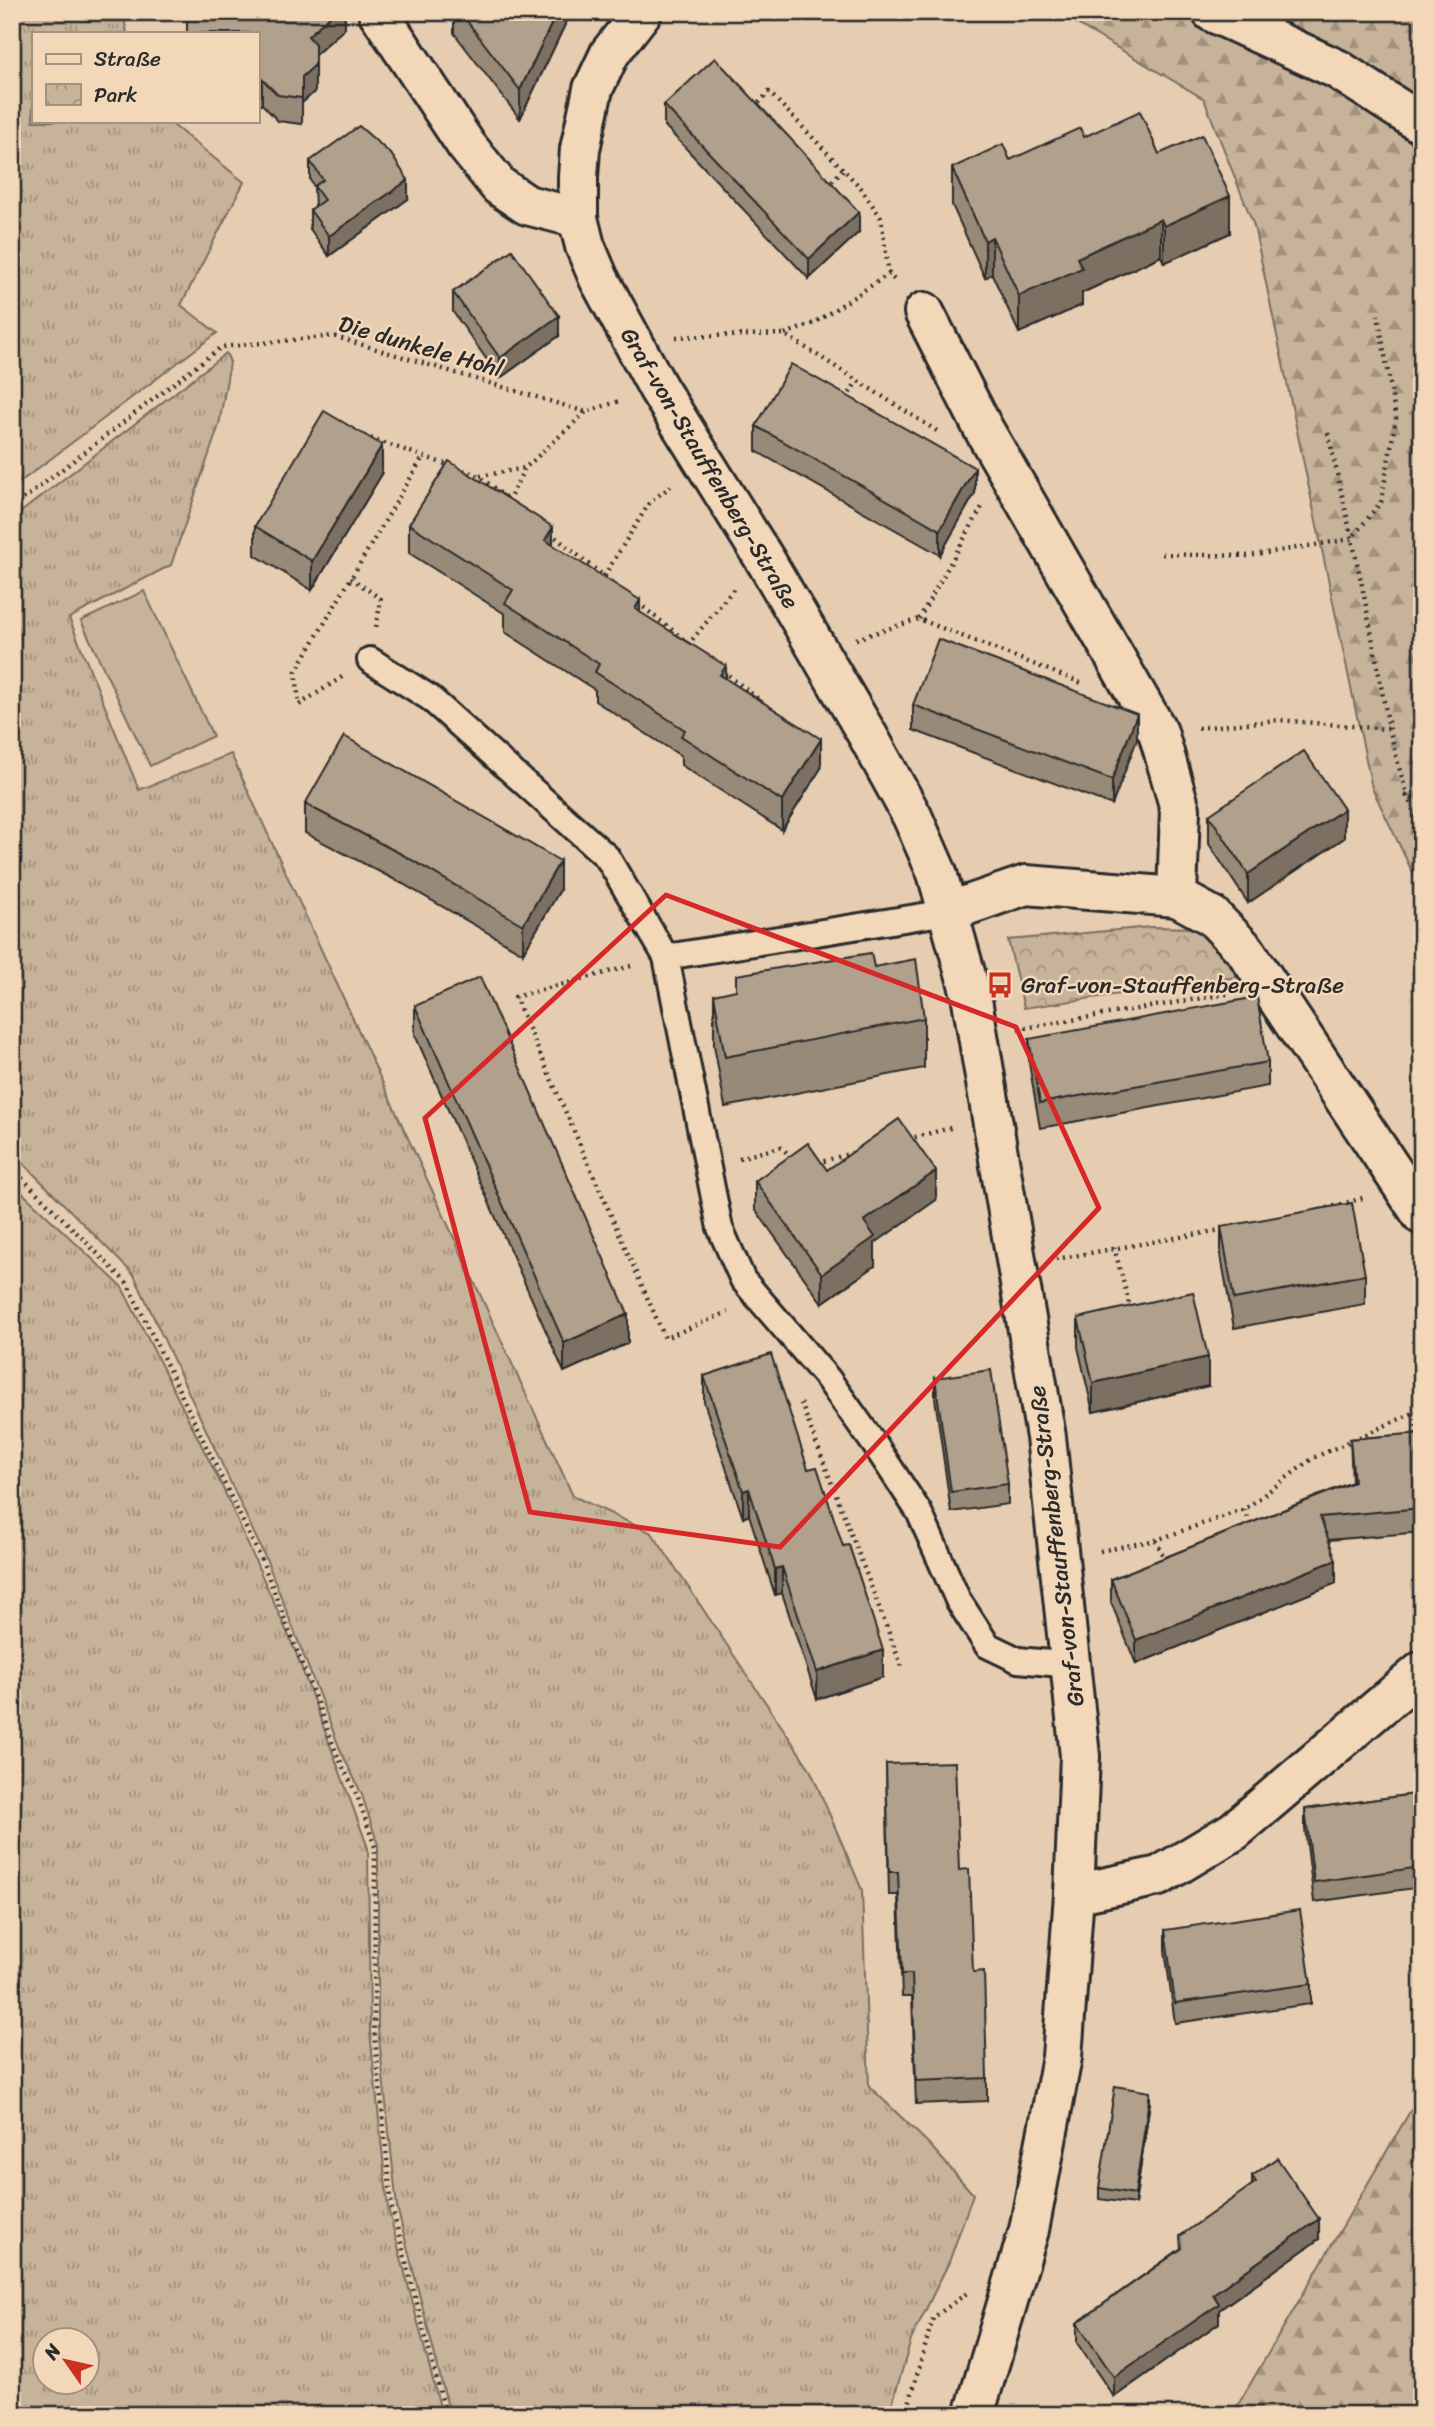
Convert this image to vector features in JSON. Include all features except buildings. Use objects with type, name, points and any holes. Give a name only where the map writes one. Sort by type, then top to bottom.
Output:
[{"type":"street","points":[[378,12],[466,145],[499,186],[527,205],[578,218]]},
{"type":"street","name":"Graf-von-Stauffenberg-Straße","points":[[642,12],[610,53],[593,89],[580,149],[578,218],[585,246],[599,279],[658,388],[818,651],[912,816],[937,873],[967,975],[1046,1437],[1080,1756],[1074,1894],[1062,2057],[1029,2230],[974,2415]]},
{"type":"street","points":[[1212,12],[1337,69],[1422,124]]},
{"type":"street","points":[[924,312],[1005,466],[1158,732],[1180,810],[1177,897]]},
{"type":"street","points":[[948,912],[1026,885],[1177,897],[1212,916],[1245,950],[1413,1201]]},
{"type":"street","points":[[1074,1894],[1159,1877],[1234,1831],[1422,1671]]},
{"type":"lane","points":[[370,660],[429,698],[607,857],[666,957],[720,1228],[743,1280],[788,1336],[828,1379],[919,1512],[958,1600],[987,1645],[1018,1660],[1072,1665]]},
{"type":"lane","points":[[666,957],[948,912]]},
{"type":"path","points":[[748,114],[769,92],[861,188],[881,218],[889,274],[924,312]]},
{"type":"path","points":[[822,192],[843,170]]},
{"type":"path","points":[[631,338],[784,334],[814,323],[889,274]]},
{"type":"path","points":[[1162,554],[1248,556],[1351,539],[1381,502],[1396,419],[1378,315]]},
{"type":"path","points":[[784,334],[945,436]]},
{"type":"path","name":"Die dunkele Hohl","points":[[12,508],[221,347],[333,336],[586,412]]},
{"type":"path","points":[[844,404],[857,381]]},
{"type":"path","points":[[503,510],[525,468],[586,412],[658,388]]},
{"type":"path","points":[[1328,433],[1388,729],[1405,794],[1422,832]]},
{"type":"path","points":[[359,434],[479,476],[519,508]]},
{"type":"path","points":[[351,578],[381,598],[370,660],[299,705],[296,671],[351,578],[423,457]]},
{"type":"path","points":[[597,587],[650,502],[702,463]]},
{"type":"path","points":[[919,620],[1005,466]]},
{"type":"path","points":[[479,476],[525,468]]},
{"type":"path","points":[[540,525],[625,593]]},
{"type":"path","points":[[683,654],[744,576],[766,564]]},
{"type":"path","points":[[636,601],[699,652]]},
{"type":"path","points":[[818,651],[919,620],[1087,685]]},
{"type":"path","points":[[994,661],[998,650]]},
{"type":"path","points":[[720,668],[771,709]]},
{"type":"path","points":[[1158,732],[1278,720],[1388,729]]},
{"type":"path","points":[[1405,794],[1422,804]]},
{"type":"path","points":[[623,968],[515,997],[665,1338],[733,1310]]},
{"type":"path","points":[[977,1035],[1270,988]]},
{"type":"path","points":[[1171,1004],[1172,1015]]},
{"type":"path","points":[[1104,1015],[1105,1026]]},
{"type":"path","points":[[903,1140],[992,1116]]},
{"type":"path","points":[[708,1166],[781,1147],[802,1167]]},
{"type":"path","points":[[814,1164],[865,1150]]},
{"type":"path","points":[[12,1168],[127,1283],[263,1563],[362,1810],[374,1847],[373,2029],[392,2208],[446,2415]]},
{"type":"path","points":[[1317,1210],[1413,1201]]},
{"type":"path","points":[[1060,1259],[1114,1247],[1229,1229]]},
{"type":"path","points":[[1114,1247],[1134,1321]]},
{"type":"path","points":[[828,1379],[794,1385],[903,1670]]},
{"type":"path","points":[[1099,1551],[1156,1540],[1245,1509],[1313,1458],[1419,1410],[1417,1446]]},
{"type":"path","points":[[1245,1509],[1253,1532]]},
{"type":"path","points":[[1156,1540],[1166,1565]]},
{"type":"path","points":[[906,2415],[933,2318],[1022,2253]]},
{"type":"highlighted area","points":[[666,895],[1016,1027],[1099,1208],[780,1547],[530,1512],[425,1118]]},
{"type":"green space","points":[[12,12],[123,12],[127,32],[32,32],[32,122],[169,122],[244,182],[181,305],[217,333],[12,488]]},
{"type":"green space","points":[[1057,12],[1422,12],[1422,892],[1372,788],[1254,226],[1204,99]]},
{"type":"green space","points":[[226,353],[230,362],[219,425],[171,565],[69,618],[139,790],[231,754],[573,1496],[652,1533],[810,1769],[862,1890],[869,2086],[928,2143],[973,2194],[949,2262],[911,2340],[889,2415],[450,2415],[397,2207],[378,2029],[378,1845],[362,1795],[340,1749],[267,1561],[134,1275],[12,1152],[12,519]]},
{"type":"green space","points":[[144,591],[213,736],[150,766],[81,621]]},
{"type":"green space","points":[[1151,927],[1202,928],[1244,976],[1024,1008],[1008,940]]},
{"type":"green space","points":[[12,1183],[122,1287],[222,1486],[295,1650],[368,1848],[370,2032],[388,2208],[442,2415],[12,2415]]},
{"type":"green space","points":[[1422,2091],[1422,2415],[1232,2415]]},
{"type":"place","name":"Graf-von-Stauffenberg-Straße","points":[[1000,985]]}]
